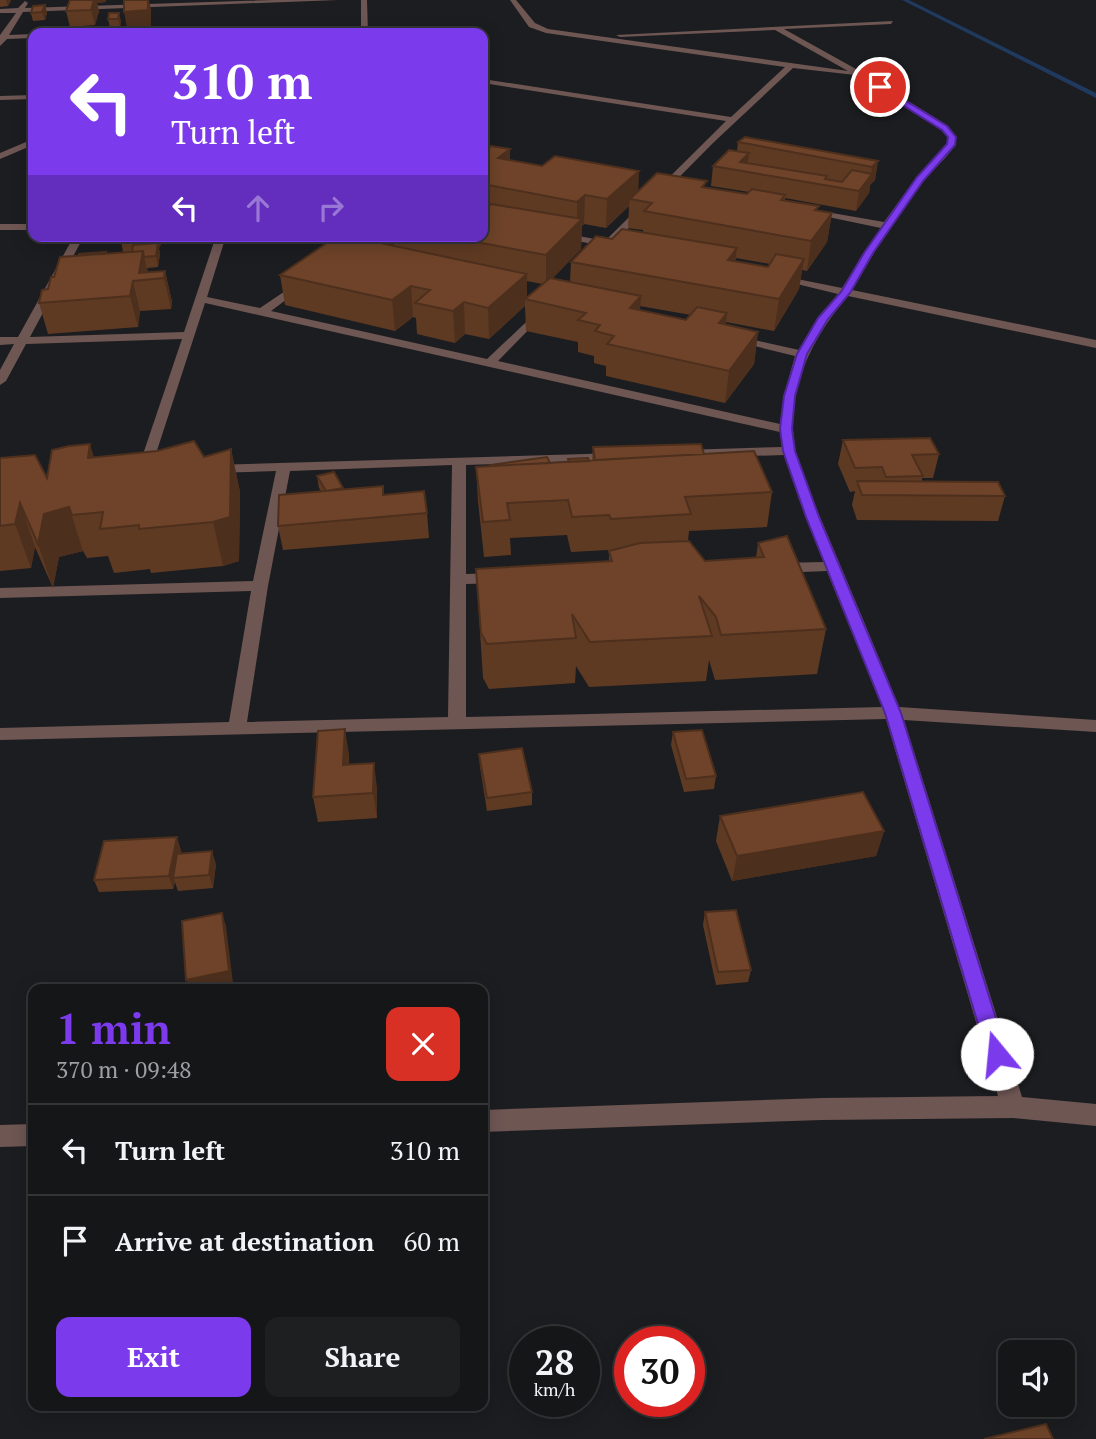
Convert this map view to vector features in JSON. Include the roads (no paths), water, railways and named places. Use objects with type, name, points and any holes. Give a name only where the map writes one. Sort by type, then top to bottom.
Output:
[{"type":"street","points":[[1,39],[27,0]]},
{"type":"street","points":[[0,11],[335,0]]},
{"type":"street","points":[[364,0],[365,28]]},
{"type":"street","points":[[513,0],[532,25],[578,37],[862,76]]},
{"type":"street","points":[[198,16],[201,3]]},
{"type":"street","points":[[578,37],[891,22]]},
{"type":"street","points":[[777,27],[934,121],[952,137],[951,145],[920,179],[802,354],[790,396],[786,429],[789,451],[831,566],[893,713],[1013,1107]]},
{"type":"street","points":[[1,39],[28,36]]},
{"type":"street","points":[[598,254],[791,66]]},
{"type":"street","points":[[488,82],[733,120]]},
{"type":"street","points":[[0,98],[28,97]]},
{"type":"street","points":[[0,156],[28,145]]},
{"type":"street","points":[[653,185],[679,190]]},
{"type":"street","points":[[797,210],[888,226]]},
{"type":"street","points":[[0,228],[28,227]]},
{"type":"street","points":[[544,232],[619,247]]},
{"type":"street","points":[[0,381],[76,242]]},
{"type":"street","points":[[144,472],[219,242]]},
{"type":"street","points":[[262,312],[317,272]]},
{"type":"street","points":[[770,276],[1096,344]]},
{"type":"street","points":[[202,299],[786,429]]},
{"type":"street","points":[[489,364],[553,299]]},
{"type":"street","points":[[0,341],[190,335]]},
{"type":"street","points":[[723,337],[802,354]]},
{"type":"street","points":[[665,454],[789,451]]},
{"type":"street","points":[[200,470],[624,456]]},
{"type":"street","points":[[457,722],[459,460]]},
{"type":"street","points":[[237,729],[260,586],[284,466]]},
{"type":"street","points":[[762,569],[831,566]]},
{"type":"street","points":[[458,579],[514,577]]},
{"type":"street","points":[[0,593],[260,586]]},
{"type":"street","points":[[0,734],[893,713],[1096,726]]},
{"type":"street","points":[[488,1121],[808,1109],[1013,1107],[1096,1115]]},
{"type":"street","points":[[0,1136],[28,1135]]},
{"type":"waterway","points":[[905,0],[1096,96]]}]
